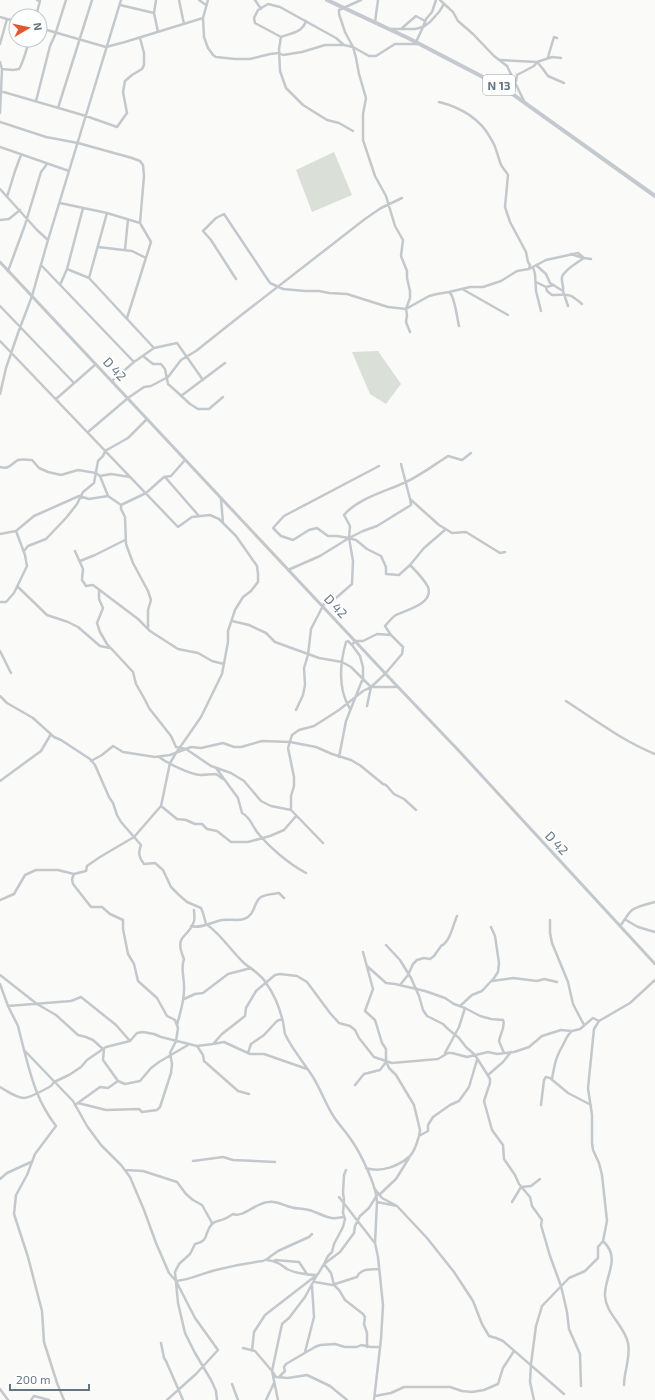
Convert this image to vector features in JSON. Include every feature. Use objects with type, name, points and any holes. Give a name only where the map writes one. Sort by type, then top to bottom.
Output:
[{"type":"main road","name":"N 13","points":[[327,0],[390,29],[492,81],[525,102],[655,196]]},
{"type":"street","points":[[36,101],[50,46],[56,33],[66,0]]},
{"type":"street","points":[[58,108],[92,0]]},
{"type":"street","points":[[0,394],[1,381],[32,296],[121,0]]},
{"type":"street","points":[[156,0],[154,13],[158,32]]},
{"type":"street","points":[[179,0],[184,24]]},
{"type":"street","points":[[199,0],[206,5]]},
{"type":"street","points":[[208,0],[203,18],[204,37],[208,48],[216,57],[235,59],[250,59],[279,53],[283,55],[307,51],[325,45],[344,45],[352,47],[369,56],[376,56],[395,44],[418,43],[425,21],[432,12],[436,0]]},
{"type":"street","points":[[255,0],[261,9]]},
{"type":"street","points":[[361,0],[339,10],[339,14],[352,47],[366,98],[363,114],[363,140],[375,176],[386,196],[395,226],[403,240],[401,256],[407,271],[410,291],[410,298],[406,309],[408,315],[406,324],[410,332]]},
{"type":"street","points":[[374,22],[378,0]]},
{"type":"street","points":[[440,0],[453,12],[458,21],[468,29],[496,58],[507,66],[525,102]]},
{"type":"street","points":[[306,21],[298,32],[281,37],[255,24],[254,18],[258,10],[268,4],[280,7],[306,21],[336,38],[344,45]]},
{"type":"street","points":[[390,29],[415,29],[423,27],[440,12],[444,4]]},
{"type":"street","points":[[120,5],[154,13]]},
{"type":"street","points":[[401,29],[416,16],[425,21]]},
{"type":"street","points":[[0,17],[7,19],[0,44]]},
{"type":"street","points":[[48,30],[106,47],[203,18]]},
{"type":"street","points":[[548,58],[554,36],[557,38]]},
{"type":"street","points":[[281,37],[279,53],[280,71],[286,88],[303,105],[327,120],[339,123],[353,131]]},
{"type":"street","points":[[0,91],[86,116],[117,128],[127,113],[123,92],[125,81],[142,69],[144,65],[144,53],[140,38]]},
{"type":"street","points":[[2,69],[18,69],[22,64],[27,48]]},
{"type":"street","points":[[496,58],[505,61],[537,62],[552,57],[562,58]]},
{"type":"street","points":[[0,62],[2,69],[0,113]]},
{"type":"street","points":[[516,82],[517,75],[534,66],[537,62]]},
{"type":"street","points":[[537,62],[548,76],[564,83]]},
{"type":"street","points":[[439,102],[452,106],[468,114],[481,124],[491,138],[500,164],[508,175],[505,207],[510,221],[526,252],[530,265],[529,269]]},
{"type":"street","points":[[0,122],[46,136],[132,158],[140,161],[143,165],[144,176],[140,223],[151,242],[127,318]]},
{"type":"street","points":[[0,147],[69,171]]},
{"type":"street","points":[[8,197],[15,170],[21,155]]},
{"type":"street","points":[[8,271],[27,218],[41,172],[47,164]]},
{"type":"street","points":[[0,190],[48,240]]},
{"type":"street","points":[[88,432],[128,398],[144,387],[151,386],[168,377],[181,360],[196,351],[365,219],[381,208],[402,198]]},
{"type":"street","points":[[60,203],[107,213],[140,223]]},
{"type":"street","points":[[60,285],[67,270],[83,208]]},
{"type":"street","points":[[0,220],[9,219],[20,210]]},
{"type":"street","points":[[89,278],[107,213]]},
{"type":"street","points":[[236,279],[211,240],[202,231],[216,218],[224,214],[241,242],[261,267],[270,283],[283,289],[347,294],[362,298],[378,305],[406,309],[429,296],[464,290],[470,287],[479,288],[488,286],[517,271],[529,269],[548,260],[570,254],[578,253],[584,258],[591,259]]},
{"type":"street","points":[[125,250],[128,219]]},
{"type":"street","points":[[98,247],[132,251],[146,258]]},
{"type":"street","points":[[568,306],[563,292],[564,284],[562,280],[564,274],[584,258]]},
{"type":"street","name":"D 42","points":[[0,262],[97,364],[112,382],[385,674],[465,757],[655,964]]},
{"type":"street","points":[[41,265],[134,362]]},
{"type":"street","points":[[534,266],[541,311]]},
{"type":"street","points":[[534,266],[546,274],[549,281],[554,286],[571,295],[582,304]]},
{"type":"street","points":[[67,270],[89,278],[154,348]]},
{"type":"street","points":[[536,282],[546,286],[554,286]]},
{"type":"street","points":[[546,286],[547,291],[552,295],[563,292]]},
{"type":"street","points":[[464,290],[508,315]]},
{"type":"street","points":[[449,292],[453,296],[459,326]]},
{"type":"street","points":[[0,306],[74,383]]},
{"type":"street","points":[[0,341],[178,527],[192,517],[210,515],[219,519],[236,536],[257,566],[258,574],[258,582],[243,597],[235,610],[228,631],[228,642],[224,664],[217,687],[201,717],[170,763],[161,806],[134,837],[87,866],[86,871],[74,874],[58,870],[36,870],[25,875],[14,894],[0,900]]},
{"type":"street","points":[[112,382],[134,362],[154,348],[177,343],[203,380]]},
{"type":"street","points":[[143,356],[153,364],[161,364],[168,377],[168,384],[198,409],[209,409],[223,397]]},
{"type":"street","points":[[181,396],[225,363]]},
{"type":"street","points":[[56,399],[97,364]]},
{"type":"street","points":[[24,551],[28,546],[46,539],[66,518],[83,492],[94,483],[98,461],[103,456],[105,451],[128,438],[147,419]]},
{"type":"street","points":[[296,710],[303,695],[305,685],[304,668],[308,654],[311,628],[326,600],[336,598],[352,584],[353,561],[350,526],[344,515],[348,509],[376,494],[406,482],[448,456],[462,460],[471,453]]},
{"type":"street","points":[[0,468],[4,469],[10,467],[17,460],[32,460],[39,468],[61,475],[78,470],[96,473],[100,476],[108,496],[121,504]]},
{"type":"street","points":[[121,504],[146,493],[164,477],[171,476],[185,460]]},
{"type":"street","points":[[288,570],[320,556],[363,531],[377,526],[411,505],[401,464]]},
{"type":"street","points":[[379,466],[284,516],[273,528],[281,536],[294,540],[309,530],[317,528],[328,536],[337,536],[356,540],[367,549],[382,556],[386,566],[386,574],[399,575],[410,565],[424,548],[446,529]]},
{"type":"street","points":[[100,476],[111,474],[130,477]]},
{"type":"street","points":[[164,477],[199,516]]},
{"type":"street","points":[[0,534],[16,531],[34,516],[79,496],[89,499],[108,496]]},
{"type":"street","points":[[221,498],[223,524]]},
{"type":"street","points":[[410,499],[439,525],[452,533],[466,532],[500,552],[505,552]]},
{"type":"street","points":[[121,504],[121,509],[125,517],[125,540],[133,563],[148,591],[151,600],[148,610],[148,629]]},
{"type":"street","points":[[0,602],[6,602],[14,593],[27,566],[24,551],[16,531]]},
{"type":"street","points":[[80,561],[125,540]]},
{"type":"street","points":[[75,551],[83,569],[82,580],[86,586],[94,585],[138,619],[148,629],[178,649],[198,653],[212,661],[224,664]]},
{"type":"street","points":[[291,810],[291,796],[294,786],[294,777],[288,748],[292,735],[299,730],[314,726],[347,704],[363,691],[371,687],[385,674],[402,654],[402,647],[385,626],[394,615],[406,612],[426,600],[428,595],[428,587],[410,565]]},
{"type":"street","points":[[17,586],[47,615],[78,627],[100,646],[111,648]]},
{"type":"street","points":[[99,590],[99,599],[103,608],[97,623],[100,632],[111,648],[133,672],[136,684],[149,708],[171,736],[176,747],[186,749],[216,768],[231,773],[244,781],[261,801],[271,806],[291,810],[323,843]]},
{"type":"street","points":[[232,621],[266,633],[275,642],[319,658],[342,662],[351,667],[371,687],[398,687]]},
{"type":"street","points":[[352,645],[355,641],[363,641],[377,634],[391,635]]},
{"type":"street","points":[[339,757],[343,733],[350,709],[363,678],[360,656],[348,641],[346,642],[342,662],[341,681],[347,704],[350,709]]},
{"type":"street","points":[[0,651],[12,673]]},
{"type":"street","points":[[367,706],[371,687]]},
{"type":"street","points":[[0,696],[7,703],[33,718],[51,734],[84,754],[95,765],[109,797],[114,803],[117,815],[121,822],[141,845],[139,855],[144,864],[155,863],[163,870],[171,887],[187,902],[201,908],[206,924],[215,931],[246,964],[255,970],[266,982],[279,1009],[285,1033],[323,1097],[328,1109],[352,1141],[378,1195],[397,1206],[427,1238],[454,1272],[467,1291],[489,1336],[503,1342],[564,1394]]},
{"type":"street","points":[[566,701],[608,730],[642,749],[655,754]]},
{"type":"street","points":[[0,781],[41,751],[51,734]]},
{"type":"street","points":[[91,761],[102,755],[113,746],[123,752],[158,756],[191,747],[201,748],[224,743],[234,747],[241,747],[262,741],[290,742],[316,747],[339,757],[351,760],[361,766],[394,794],[404,799],[416,810]]},
{"type":"street","points":[[158,756],[166,762],[185,770],[199,775],[216,774],[226,781]]},
{"type":"street","points":[[216,768],[238,798],[242,813],[248,816],[256,831],[277,853],[295,867],[306,873]]},
{"type":"street","points":[[161,806],[177,819],[186,820],[195,824],[202,824],[207,829],[217,831],[231,842],[248,842],[284,830],[296,816]]},
{"type":"street","points":[[74,874],[72,879],[73,884],[91,907],[102,907],[110,914],[123,920],[123,929],[128,954],[134,964],[138,981],[157,998],[167,1016],[175,1020],[177,1025]]},
{"type":"street","points":[[191,926],[197,928],[222,920],[243,919],[253,912],[259,898],[279,893],[284,898]]},
{"type":"street","points":[[620,926],[626,920],[631,910],[655,902]]},
{"type":"street","points":[[78,1103],[106,1110],[139,1109],[142,1112],[157,1110],[160,1107],[171,1073],[170,1053],[176,1041],[177,1025],[184,991],[184,979],[181,966],[184,959],[180,951],[180,944],[182,936],[188,931],[194,921],[194,910]]},
{"type":"street","points":[[400,985],[417,960],[424,958],[430,959],[434,956],[440,946],[444,944],[450,936],[450,932],[457,916]]},
{"type":"street","points":[[550,920],[549,928],[552,943],[568,982],[573,1004],[584,1025]]},
{"type":"street","points":[[626,920],[638,927],[655,932]]},
{"type":"street","points":[[460,1006],[472,995],[482,991],[496,976],[499,968],[495,936],[491,927]]},
{"type":"street","points":[[386,945],[400,960],[415,988],[423,1010],[427,1016],[443,1024],[455,1034],[475,1055],[488,1075],[490,1083],[484,1101],[492,1130],[503,1145],[504,1159],[521,1187],[530,1197],[532,1206],[542,1220],[550,1256],[561,1286],[569,1329],[580,1354],[581,1386]]},
{"type":"street","points":[[324,1264],[340,1252],[354,1233],[355,1226],[360,1216],[374,1202],[378,1195],[396,1179],[416,1147],[420,1136],[414,1105],[386,1062],[386,1049],[382,1043],[375,1020],[365,1011],[373,989],[363,952]]},
{"type":"street","points":[[367,966],[386,983],[415,988],[445,998],[454,1004],[480,1016],[503,1020],[504,1027],[499,1041],[504,1052]]},
{"type":"street","points":[[183,999],[195,994],[203,993],[228,974],[251,968]]},
{"type":"street","points":[[213,1044],[222,1034],[245,1016],[246,1008],[256,991],[276,974],[297,976],[307,982],[333,1017],[339,1023],[350,1026],[355,1030],[374,1057],[386,1062],[398,1063],[438,1059],[445,1054],[452,1053],[468,1057],[488,1052],[497,1054],[523,1050],[542,1036],[561,1030],[573,1031],[580,1029],[593,1018],[599,1020]]},
{"type":"street","points":[[0,975],[37,1004],[56,1015],[78,1035],[93,1040],[104,1048]]},
{"type":"street","points":[[491,981],[513,978],[536,981],[544,979],[557,982]]},
{"type":"street","points":[[534,1400],[530,1382],[536,1326],[542,1306],[570,1277],[585,1271],[598,1258],[598,1248],[603,1241],[606,1221],[605,1198],[599,1163],[593,1150],[591,1105],[588,1088],[594,1029],[599,1020],[630,1003],[655,980]]},
{"type":"street","points":[[0,984],[8,1006],[18,1026],[36,1093],[45,1111],[56,1126],[35,1154],[27,1175],[16,1195],[14,1214],[28,1257],[42,1311],[44,1342],[64,1400]]},
{"type":"street","points":[[8,1006],[71,1001],[81,997],[116,1025],[130,1041]]},
{"type":"street","points":[[445,1054],[459,1027],[465,1008]]},
{"type":"street","points":[[248,1053],[251,1044],[264,1035],[276,1021],[282,1019]]},
{"type":"street","points":[[552,1079],[554,1062],[557,1054],[566,1037],[573,1031]]},
{"type":"street","points":[[0,1087],[13,1095],[24,1098],[51,1086],[54,1082],[69,1075],[104,1048],[130,1041],[137,1033],[143,1032],[197,1046],[224,1042],[248,1053],[264,1054],[307,1069]]},
{"type":"street","points":[[104,1048],[103,1060],[118,1081],[125,1084],[140,1081],[151,1068],[189,1045]]},
{"type":"street","points":[[197,1046],[204,1061],[238,1091],[249,1094]]},
{"type":"street","points":[[24,1050],[73,1101],[87,1126],[101,1145],[121,1165],[130,1177],[169,1273],[176,1281],[195,1318],[218,1350],[204,1366],[167,1400]]},
{"type":"street","points":[[488,1075],[503,1062],[511,1052]]},
{"type":"street","points":[[420,1136],[428,1131],[428,1125],[433,1117],[450,1105],[459,1101],[469,1088],[477,1059]]},
{"type":"street","points":[[355,1085],[364,1074],[380,1070],[386,1062]]},
{"type":"street","points":[[541,1105],[545,1078],[552,1079],[568,1093],[591,1105]]},
{"type":"street","points":[[75,1105],[100,1088],[108,1088],[118,1081]]},
{"type":"street","points":[[366,1168],[379,1170],[385,1169],[394,1166],[410,1155]]},
{"type":"street","points":[[193,1161],[223,1157],[233,1160],[276,1162]]},
{"type":"street","points":[[0,1179],[7,1173],[32,1162]]},
{"type":"street","points":[[125,1170],[143,1171],[177,1182],[189,1197],[202,1205],[212,1221],[212,1224]]},
{"type":"street","points":[[278,1400],[272,1371],[282,1324],[297,1308],[315,1282],[317,1275],[332,1252],[334,1244],[343,1227],[345,1219],[343,1213],[346,1170]]},
{"type":"street","points":[[521,1187],[531,1186],[540,1179]]},
{"type":"street","points":[[512,1202],[521,1187]]},
{"type":"street","points":[[374,1400],[383,1305],[375,1243],[378,1195]]},
{"type":"street","points":[[339,1197],[375,1243]]},
{"type":"street","points":[[217,1400],[216,1391],[204,1366],[185,1334],[178,1303],[175,1272],[178,1264],[190,1254],[195,1244],[203,1242],[207,1236],[207,1230],[214,1222],[226,1219],[233,1214],[238,1216],[242,1215],[255,1206],[270,1202],[278,1202],[293,1208],[310,1210],[333,1218],[344,1217]]},
{"type":"street","points":[[377,1202],[397,1206]]},
{"type":"street","points":[[264,1260],[278,1251],[309,1237],[312,1234]]},
{"type":"street","points":[[603,1241],[609,1246],[612,1258],[605,1291],[606,1306],[614,1316],[628,1342],[629,1353],[624,1386]]},
{"type":"street","points":[[176,1281],[189,1279],[197,1275],[234,1265],[264,1260],[280,1263],[293,1271],[317,1275]]},
{"type":"street","points":[[271,1261],[287,1260],[299,1262],[307,1274]]},
{"type":"street","points":[[324,1264],[331,1273],[334,1285],[345,1300],[365,1317],[364,1324],[367,1333],[367,1347]]},
{"type":"street","points":[[315,1282],[334,1285],[357,1277],[363,1270],[378,1269]]},
{"type":"street","points":[[252,1351],[254,1332],[265,1315],[317,1275]]},
{"type":"street","points":[[305,1352],[314,1317],[312,1286]]},
{"type":"street","points":[[161,1343],[164,1358],[183,1400]]},
{"type":"street","points":[[278,1377],[285,1371],[283,1369],[286,1364],[305,1352],[320,1345],[335,1344],[345,1347],[357,1347],[361,1345],[367,1347],[380,1347]]},
{"type":"street","points":[[242,1348],[252,1351],[255,1350],[276,1377],[288,1378],[307,1375],[330,1386],[347,1400]]},
{"type":"street","points":[[375,1396],[391,1393],[404,1387],[450,1387],[462,1391],[472,1392],[489,1389],[498,1384],[503,1368],[514,1351]]},
{"type":"street","points":[[266,1400],[274,1382]]},
{"type":"street","points":[[232,1384],[238,1400]]},
{"type":"street","points":[[0,1389],[8,1400]]},
{"type":"street","points":[[0,1396],[5,1395]]},
{"type":"street","points":[[31,1400],[34,1396],[49,1400]]},
{"type":"shaded area","points":[[334,152],[352,195],[312,212],[296,170]]},
{"type":"shaded area","points":[[378,351],[401,384],[386,404],[370,394],[352,352]]}]
